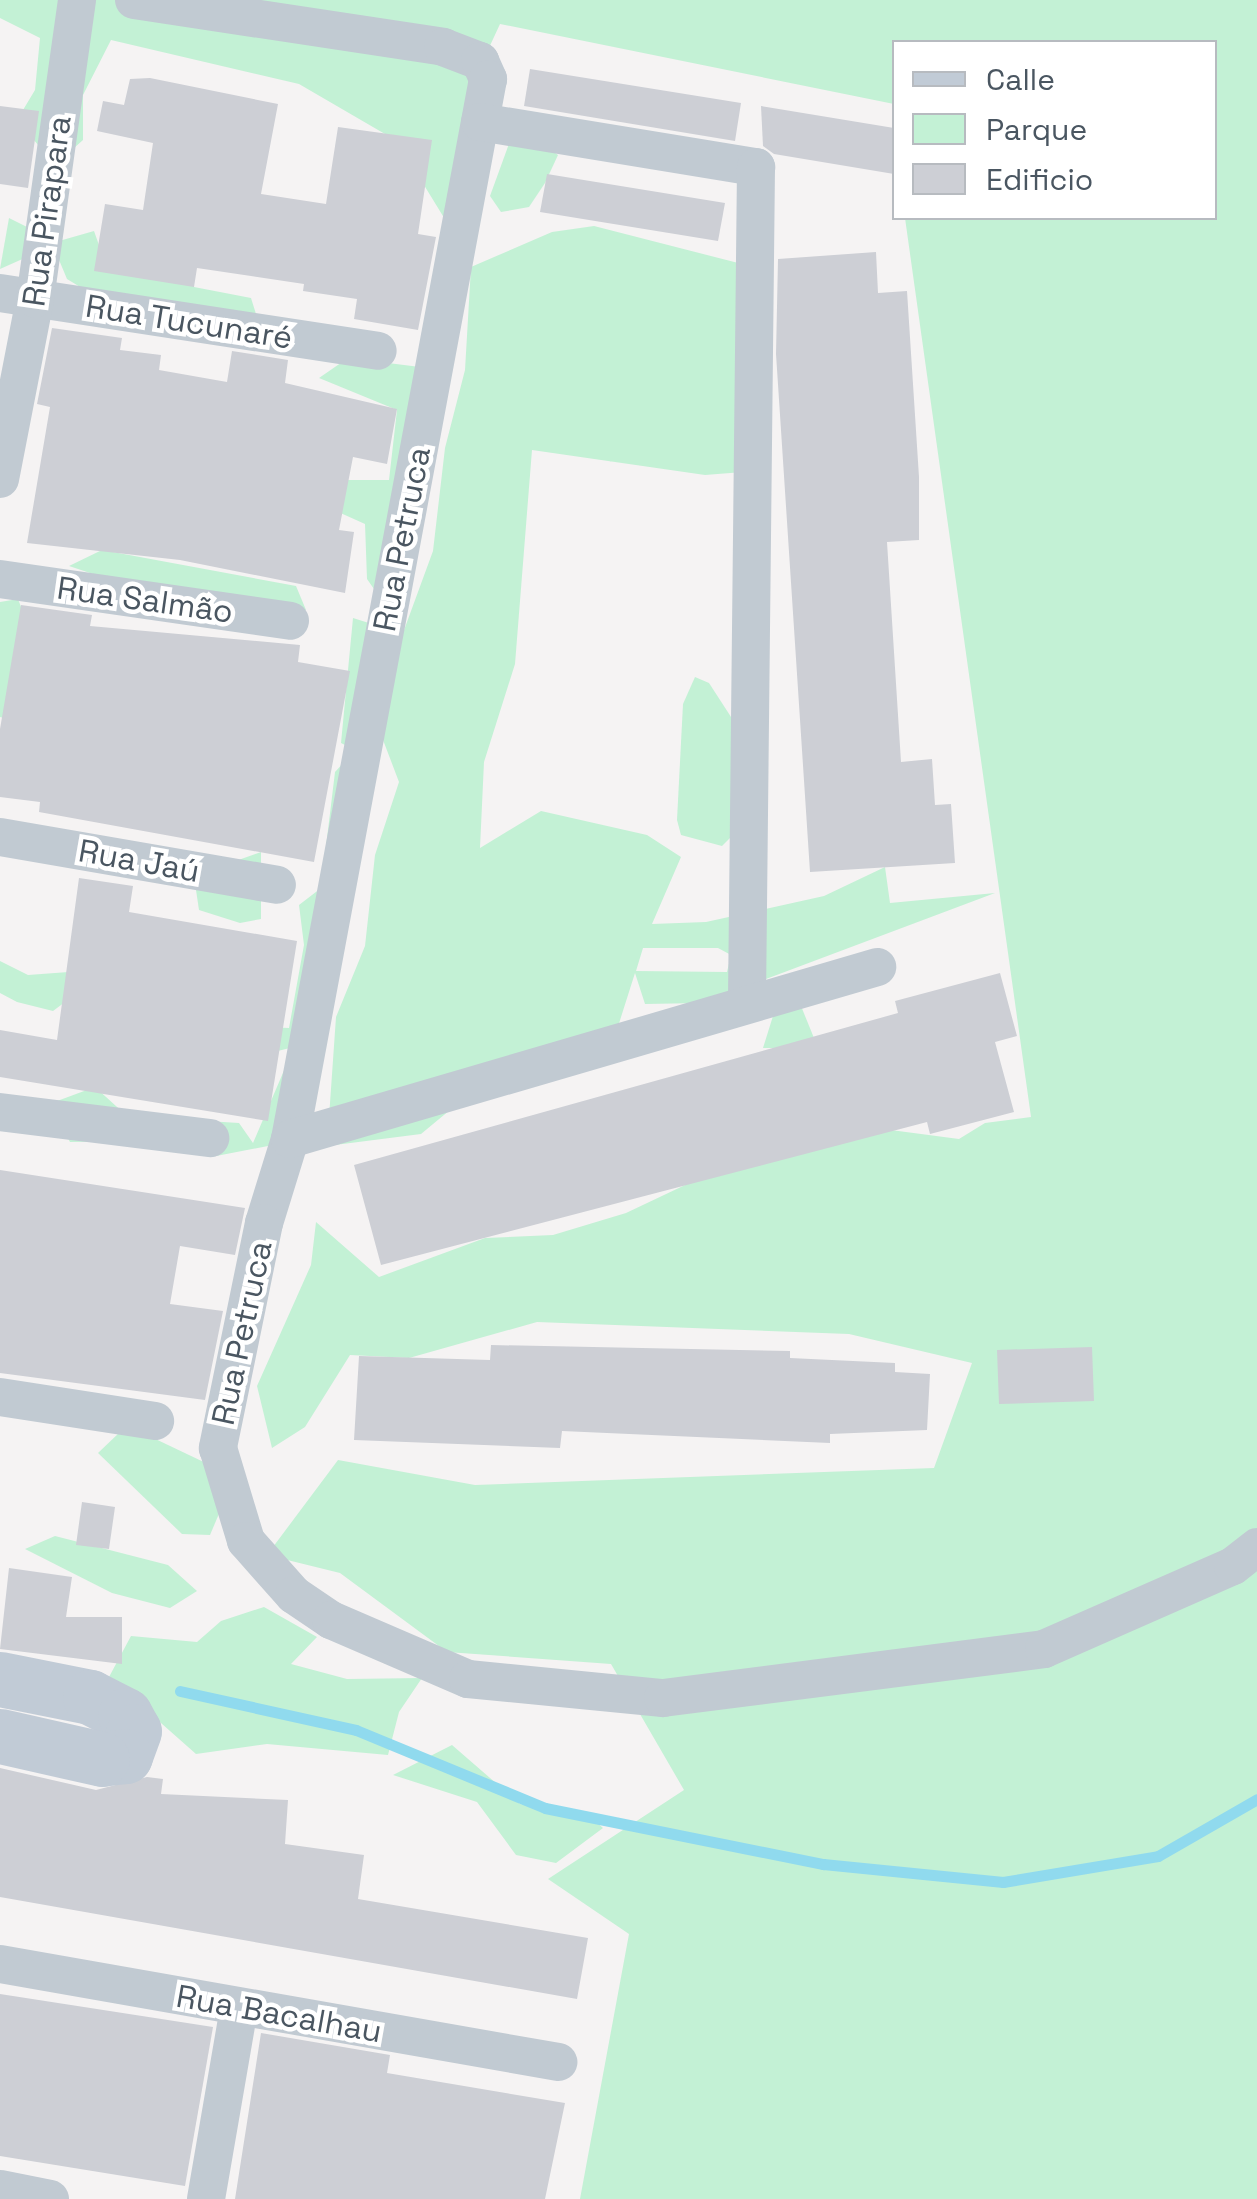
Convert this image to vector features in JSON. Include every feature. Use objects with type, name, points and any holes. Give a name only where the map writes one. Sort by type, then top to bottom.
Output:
[{"type":"street","name":"Rua Pirapara","points":[[0,479],[18,296],[77,0]]},
{"type":"street","name":"Rua Petruca","points":[[134,0],[443,47],[480,61],[488,79],[290,1139],[264,1223],[218,1448],[246,1541],[294,1595],[331,1620],[468,1680],[663,1698],[1044,1649],[1233,1566],[1257,1547]]},
{"type":"street","points":[[480,122],[756,167],[747,1002]]},
{"type":"street","name":"Rua Tucunaré","points":[[18,296],[378,351]]},
{"type":"street","name":"Rua Salmão","points":[[0,579],[290,621]]},
{"type":"street","name":"Rua Jaú","points":[[0,837],[278,885]]},
{"type":"street","points":[[290,1139],[490,1086],[747,1002],[877,967]]},
{"type":"street","points":[[0,1112],[210,1138]]},
{"type":"street","points":[[0,1397],[155,1420]]},
{"type":"street","points":[[0,1679],[90,1697],[125,1715],[134,1731],[126,1756],[102,1758],[0,1736]]},
{"type":"street","name":"Rua Bacalhau","points":[[0,1964],[558,2062]]},
{"type":"street","points":[[206,2199],[240,2008]]},
{"type":"street","points":[[0,2190],[50,2199]]},
{"type":"green space","points":[[0,0],[1257,0],[1257,2199],[580,2199],[629,1934],[548,1879],[684,1790],[611,1664],[447,1652],[340,1573],[267,1555],[338,1460],[475,1485],[934,1468],[972,1363],[849,1334],[537,1322],[409,1358],[350,1355],[305,1427],[272,1448],[257,1386],[311,1265],[316,1222],[379,1277],[485,1238],[553,1235],[626,1213],[702,1177],[868,1127],[959,1139],[985,1123],[1031,1117],[905,220],[1217,220],[1217,40],[892,40],[892,104],[500,24],[475,78],[446,221],[397,141],[299,84],[111,40],[83,95],[83,140],[55,165],[17,120],[35,90],[40,38],[0,18]]},
{"type":"green space","points":[[537,140],[558,155],[545,183],[529,207],[501,212],[490,196],[510,141]]},
{"type":"green space","points":[[9,218],[31,229],[27,257],[0,269]]},
{"type":"green space","points":[[594,226],[746,265],[743,472],[705,475],[532,450],[515,664],[484,762],[480,848],[541,811],[647,835],[681,857],[652,924],[706,922],[824,896],[885,867],[890,903],[995,893],[702,1003],[645,1004],[635,973],[615,1036],[456,1105],[421,1134],[327,1146],[336,1017],[365,946],[375,855],[399,782],[380,732],[385,682],[433,551],[445,448],[465,370],[471,267],[552,232]],"holes":[[[643,948],[718,948],[731,955],[727,972],[636,971]]]},
{"type":"green space","points":[[94,231],[105,262],[185,264],[194,287],[251,298],[256,314],[105,302],[67,279],[52,243]]},
{"type":"green space","points":[[348,358],[420,367],[381,599],[367,579],[365,524],[316,502],[337,480],[389,480],[397,410],[319,378]]},
{"type":"green space","points":[[102,550],[296,586],[306,610],[144,591],[69,566]]},
{"type":"green space","points":[[18,599],[26,620],[11,720],[0,717],[0,602]]},
{"type":"green space","points":[[353,618],[372,624],[378,643],[363,682],[373,707],[336,875],[324,863],[335,772],[355,750],[341,743]]},
{"type":"green space","points":[[695,677],[709,683],[733,720],[732,836],[722,846],[681,835],[677,820],[683,704]]},
{"type":"green space","points":[[261,852],[261,919],[240,923],[199,910],[196,890],[216,868]]},
{"type":"green space","points":[[325,885],[330,894],[311,963],[303,1041],[273,1145],[211,1157],[144,1141],[70,1142],[49,1104],[95,1087],[127,1116],[239,1123],[253,1143],[294,1047],[228,1063],[218,1041],[240,1026],[289,1028],[304,945],[299,905]]},
{"type":"green space","points":[[0,961],[28,975],[82,971],[77,993],[53,1011],[17,1002],[0,993]]},
{"type":"green space","points":[[799,1001],[818,1048],[763,1048],[773,1016]]},
{"type":"green space","points":[[120,1432],[147,1435],[210,1465],[221,1509],[210,1535],[182,1534],[98,1453]]},
{"type":"green space","points":[[55,1536],[168,1565],[197,1591],[170,1608],[112,1593],[25,1549]]},
{"type":"green space","points":[[264,1607],[317,1637],[291,1664],[347,1679],[422,1678],[399,1712],[388,1755],[267,1744],[196,1754],[109,1677],[131,1636],[197,1642],[221,1621]]},
{"type":"green space","points":[[452,1745],[520,1804],[586,1813],[603,1828],[556,1863],[516,1855],[477,1802],[393,1775]]},
{"type":"building","points":[[530,69],[741,103],[735,141],[524,106]]},
{"type":"building","points":[[150,78],[278,104],[261,194],[326,204],[338,127],[432,140],[418,234],[436,237],[418,330],[354,319],[357,299],[303,291],[304,284],[197,268],[194,287],[94,271],[105,204],[143,210],[153,143],[97,131],[103,101],[124,105],[130,79]]},
{"type":"building","points":[[0,106],[39,111],[28,188],[0,184]]},
{"type":"building","points":[[761,106],[892,128],[892,174],[774,154],[763,146]]},
{"type":"building","points":[[547,174],[725,203],[718,241],[540,212]]},
{"type":"building","points":[[876,252],[878,293],[907,291],[919,477],[919,540],[887,542],[901,762],[932,759],[935,805],[951,804],[955,863],[810,872],[776,354],[778,259]]},
{"type":"building","points":[[52,328],[122,338],[120,350],[161,355],[159,370],[227,382],[232,351],[288,360],[285,383],[397,409],[387,464],[353,457],[339,530],[354,532],[345,593],[180,560],[27,543],[50,407],[37,404]]},
{"type":"building","points":[[21,605],[92,615],[90,626],[300,645],[298,662],[350,671],[314,862],[39,812],[40,802],[0,797],[0,729]]},
{"type":"building","points":[[79,878],[133,886],[129,912],[297,941],[268,1121],[0,1077],[0,1030],[57,1040]]},
{"type":"building","points":[[1000,973],[1017,1036],[995,1042],[1014,1112],[930,1134],[927,1122],[381,1265],[354,1165],[898,1013],[895,1001]]},
{"type":"building","points":[[0,1170],[245,1208],[235,1255],[180,1246],[170,1304],[223,1311],[205,1400],[0,1373]]},
{"type":"building","points":[[491,1345],[790,1351],[790,1358],[895,1363],[895,1372],[930,1374],[927,1430],[830,1434],[830,1443],[562,1431],[560,1448],[354,1440],[359,1356],[490,1360]]},
{"type":"building","points":[[1092,1347],[1094,1401],[999,1404],[997,1350]]},
{"type":"building","points":[[82,1502],[115,1507],[109,1549],[76,1545]]},
{"type":"building","points":[[9,1568],[72,1577],[66,1617],[122,1617],[122,1664],[0,1649]]},
{"type":"building","points":[[0,1768],[96,1790],[147,1777],[163,1779],[161,1794],[288,1800],[285,1844],[364,1855],[358,1899],[588,1938],[577,1999],[0,1897]]},
{"type":"building","points":[[0,1994],[213,2027],[185,2186],[0,2156]]},
{"type":"building","points":[[261,2033],[390,2055],[387,2073],[565,2103],[545,2199],[235,2199]]},
{"type":"waterway","points":[[180,1691],[356,1730],[545,1808],[823,1864],[1003,1882],[1158,1856],[1257,1799]]}]
